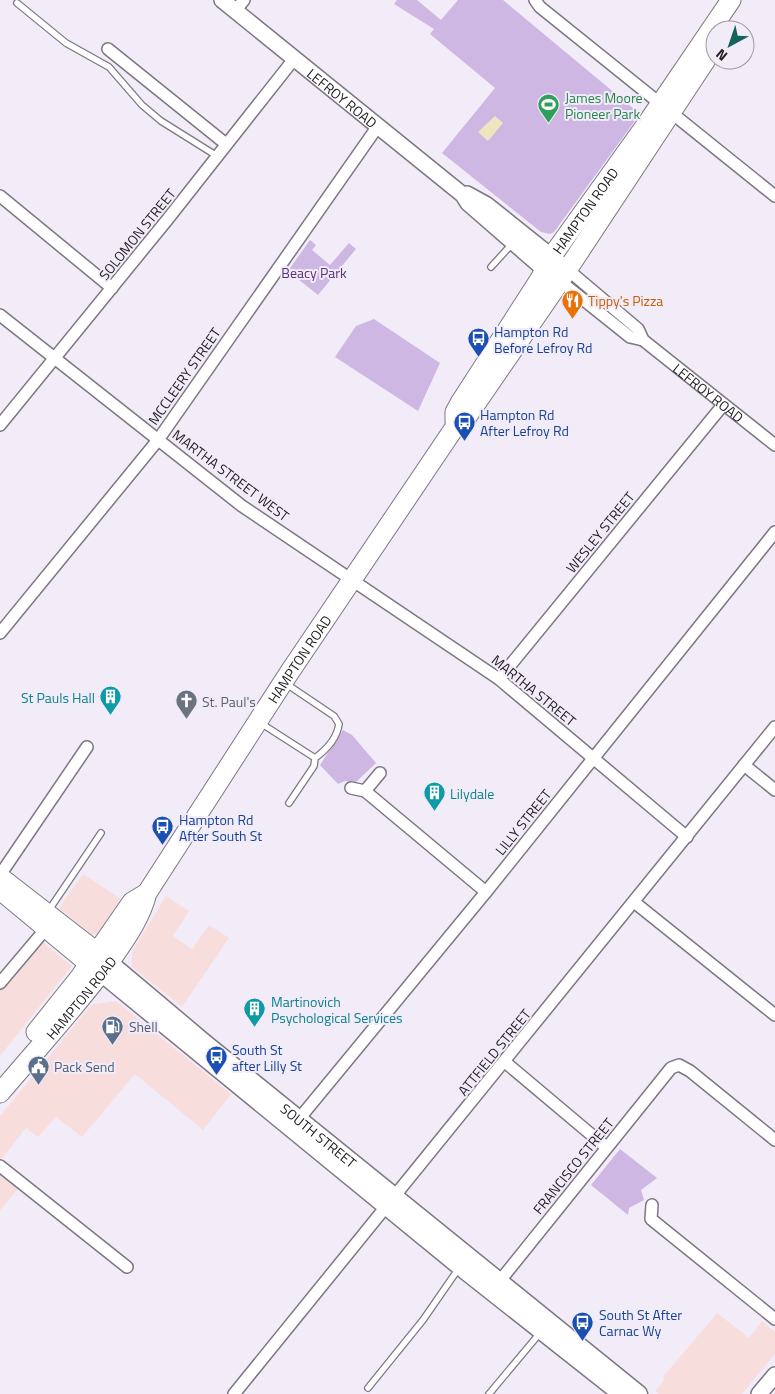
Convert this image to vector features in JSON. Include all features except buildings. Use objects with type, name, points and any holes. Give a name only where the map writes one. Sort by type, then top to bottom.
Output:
[{"type":"main road","name":"HAMPTON ROAD","points":[[0,1094],[89,991],[100,963],[132,902],[147,893],[283,682],[455,427],[466,418],[563,275],[731,0]]},
{"type":"main road","points":[[732,20],[745,0]]},
{"type":"main road","name":"HAMPTON ROAD","points":[[455,427],[455,412],[460,403],[548,263],[664,109],[705,58]]},
{"type":"main road","name":"SOUTH STREET","points":[[0,876],[100,963],[391,1201],[464,1262],[541,1331],[620,1394]]},
{"type":"main road","name":"SOUTH STREET","points":[[0,890],[49,919]]},
{"type":"main road","name":"HAMPTON ROAD","points":[[0,1080],[100,963]]},
{"type":"main road","name":"SOUTH STREET","points":[[464,1262],[499,1282],[639,1394]]},
{"type":"street","name":"LEFROY ROAD","points":[[222,0],[240,6],[294,59],[463,195],[468,203],[514,242],[548,263]]},
{"type":"street","points":[[535,0],[540,7],[664,109],[775,196]]},
{"type":"street","points":[[108,49],[226,144]]},
{"type":"street","name":"SOLOMON STREET","points":[[0,425],[112,288],[294,59]]},
{"type":"street","name":"MCCLEERY STREET","points":[[0,633],[158,440],[378,126]]},
{"type":"street","name":"LEFROY ROAD","points":[[463,195],[472,196],[487,205],[548,263],[638,328],[643,340],[775,445]]},
{"type":"street","points":[[0,196],[112,288]]},
{"type":"street","name":"MARTHA STREET WEST","points":[[0,315],[242,506],[352,580]]},
{"type":"street","name":"WESLEY STREET","points":[[499,679],[723,405]]},
{"type":"street","name":"LILLY STREET","points":[[296,1123],[486,892],[775,532]]},
{"type":"street","name":"MARTHA STREET","points":[[352,580],[499,679],[687,837]]},
{"type":"street","name":"ATTFIELD STREET","points":[[234,1394],[775,727]]},
{"type":"street","points":[[0,876],[87,747]]},
{"type":"street","points":[[744,765],[775,790]]},
{"type":"street","points":[[365,791],[380,773]]},
{"type":"street","points":[[351,788],[365,791],[486,892]]},
{"type":"street","points":[[634,902],[775,1015]]},
{"type":"street","points":[[0,983],[49,919]]},
{"type":"street","points":[[505,1062],[606,1147]]},
{"type":"street","name":"FRANCISCO STREET","points":[[499,1282],[671,1068],[679,1065],[690,1071],[775,1140]]},
{"type":"street","points":[[0,1166],[127,1267]]},
{"type":"street","points":[[652,1205],[651,1219],[775,1319]]},
{"type":"street","points":[[759,1394],[775,1375]]},
{"type":"street","points":[[771,1394],[775,1389]]},
{"type":"lane","points":[[17,3],[66,43],[109,67],[142,105],[161,121],[217,156]]},
{"type":"lane","points":[[491,267],[506,253],[514,242]]},
{"type":"lane","points":[[283,682],[334,716],[340,724],[338,732],[324,752],[315,758],[314,766],[289,803]]},
{"type":"lane","points":[[258,721],[315,758]]},
{"type":"lane","points":[[49,919],[101,833]]},
{"type":"lane","points":[[368,1388],[423,1320],[464,1262]]},
{"type":"lane","points":[[489,1394],[541,1331]]},
{"type":"shaded area","points":[[83,874],[121,899],[98,934],[93,935],[59,908]]},
{"type":"shaded area","points":[[166,896],[189,911],[173,936],[192,949],[209,925],[229,938],[182,1007],[131,966],[133,950]]},
{"type":"shaded area","points":[[41,941],[72,966],[0,1056],[0,987]]},
{"type":"shaded area","points":[[116,1001],[231,1094],[203,1130],[135,1074],[82,1137],[56,1117],[38,1137],[26,1128],[0,1161],[0,1116],[91,1005]]},
{"type":"shaded area","points":[[0,1166],[22,1184],[0,1210]]},
{"type":"shaded area","points":[[717,1313],[749,1338],[762,1321],[775,1332],[775,1354],[742,1394],[659,1394],[655,1391],[665,1379],[663,1377]]},
{"type":"green space","name":"James Moore Pioneer Park","points":[[397,0],[417,0],[441,20],[458,0],[503,0],[640,114],[554,232],[550,234],[541,232],[442,153],[495,88],[430,34],[434,29],[394,4]]},
{"type":"green space","name":"Beacy Park","points":[[310,240],[316,245],[312,250],[330,265],[349,243],[356,249],[318,295],[288,271]]},
{"type":"green space","points":[[374,319],[440,363],[418,411],[335,357],[356,326]]},
{"type":"green space","points":[[343,730],[352,735],[376,763],[356,782],[345,781],[338,784],[320,765]]},
{"type":"green space","points":[[620,1149],[657,1178],[641,1190],[644,1200],[629,1208],[628,1215],[591,1185]]},
{"type":"sand","points":[[495,116],[503,123],[488,141],[478,132]]},
{"type":"place","name":"James Moore Pioneer Park","points":[[549,124]]},
{"type":"place","name":"Tippy's Pizza","points":[[572,319]]},
{"type":"place","name":"Hampton Rd Before Lefroy Rd","points":[[478,358]]},
{"type":"place","name":"Hampton Rd After Lefroy Rd","points":[[464,441]]},
{"type":"place","name":"St Pauls Hall","points":[[111,716]]},
{"type":"place","name":"St. Paul's","points":[[186,720]]},
{"type":"place","name":"Lilydale","points":[[434,812]]},
{"type":"place","name":"Hampton Rd After South St","points":[[163,846]]},
{"type":"place","name":"Martinovich Psychological Services","points":[[255,1028]]},
{"type":"place","name":"Shell","points":[[113,1045]]},
{"type":"place","name":"South St after Lilly St","points":[[216,1076]]},
{"type":"place","name":"Pack Send","points":[[38,1085]]},
{"type":"place","name":"South St After Carnac Wy","points":[[583,1341]]}]
